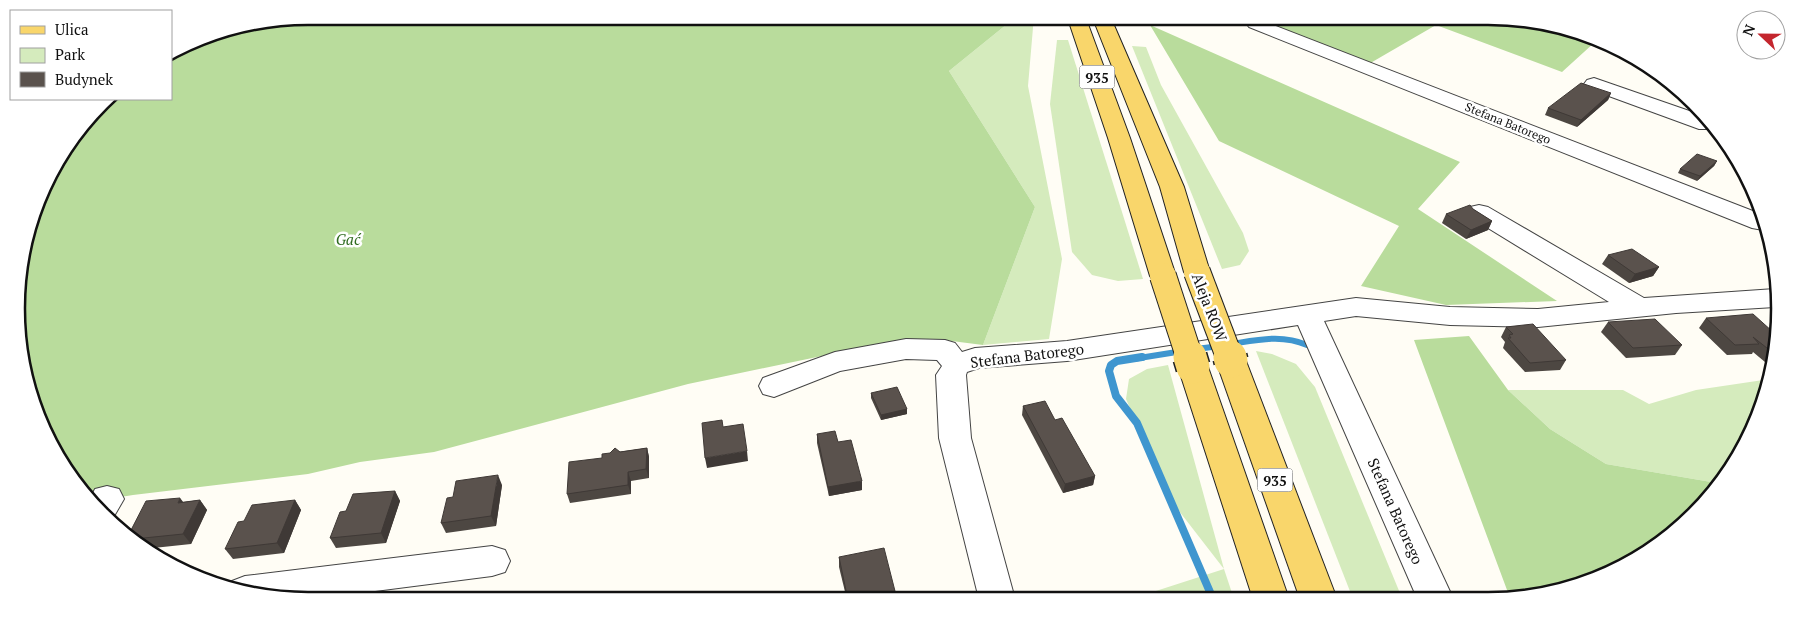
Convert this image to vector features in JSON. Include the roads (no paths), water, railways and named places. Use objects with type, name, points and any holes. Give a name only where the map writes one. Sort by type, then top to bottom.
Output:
[{"type":"main road","name":"935","points":[[1079,25],[1119,138],[1269,592]]},
{"type":"main road","name":"Aleja ROW","points":[[1106,25],[1172,187],[1197,272],[1316,592]]},
{"type":"street","name":"Stefana Batorego","points":[[1260,25],[1757,222]]},
{"type":"street","points":[[1594,84],[1701,122]]},
{"type":"street","points":[[1479,212],[1640,308]]},
{"type":"street","name":"Stefana Batorego","points":[[995,592],[954,438],[951,375],[957,365],[975,358],[1067,351],[1356,307],[1450,316],[1538,318],[1770,298]]},
{"type":"street","name":"Stefana Batorego","points":[[1307,315],[1432,592]]},
{"type":"street","points":[[774,386],[835,362],[906,349],[945,350],[957,365]]},
{"type":"street","points":[[267,589],[492,561]]},
{"type":"waterway","points":[[1231,344],[1279,339],[1307,345]]},
{"type":"waterway","points":[[1196,349],[1220,346]]},
{"type":"waterway","points":[[1133,359],[1183,351]]},
{"type":"waterway","points":[[1142,357],[1117,361],[1111,365],[1109,371],[1116,396],[1137,423],[1210,592]]},
{"type":"park label","name":"Gać","points":[[348,239]]}]
